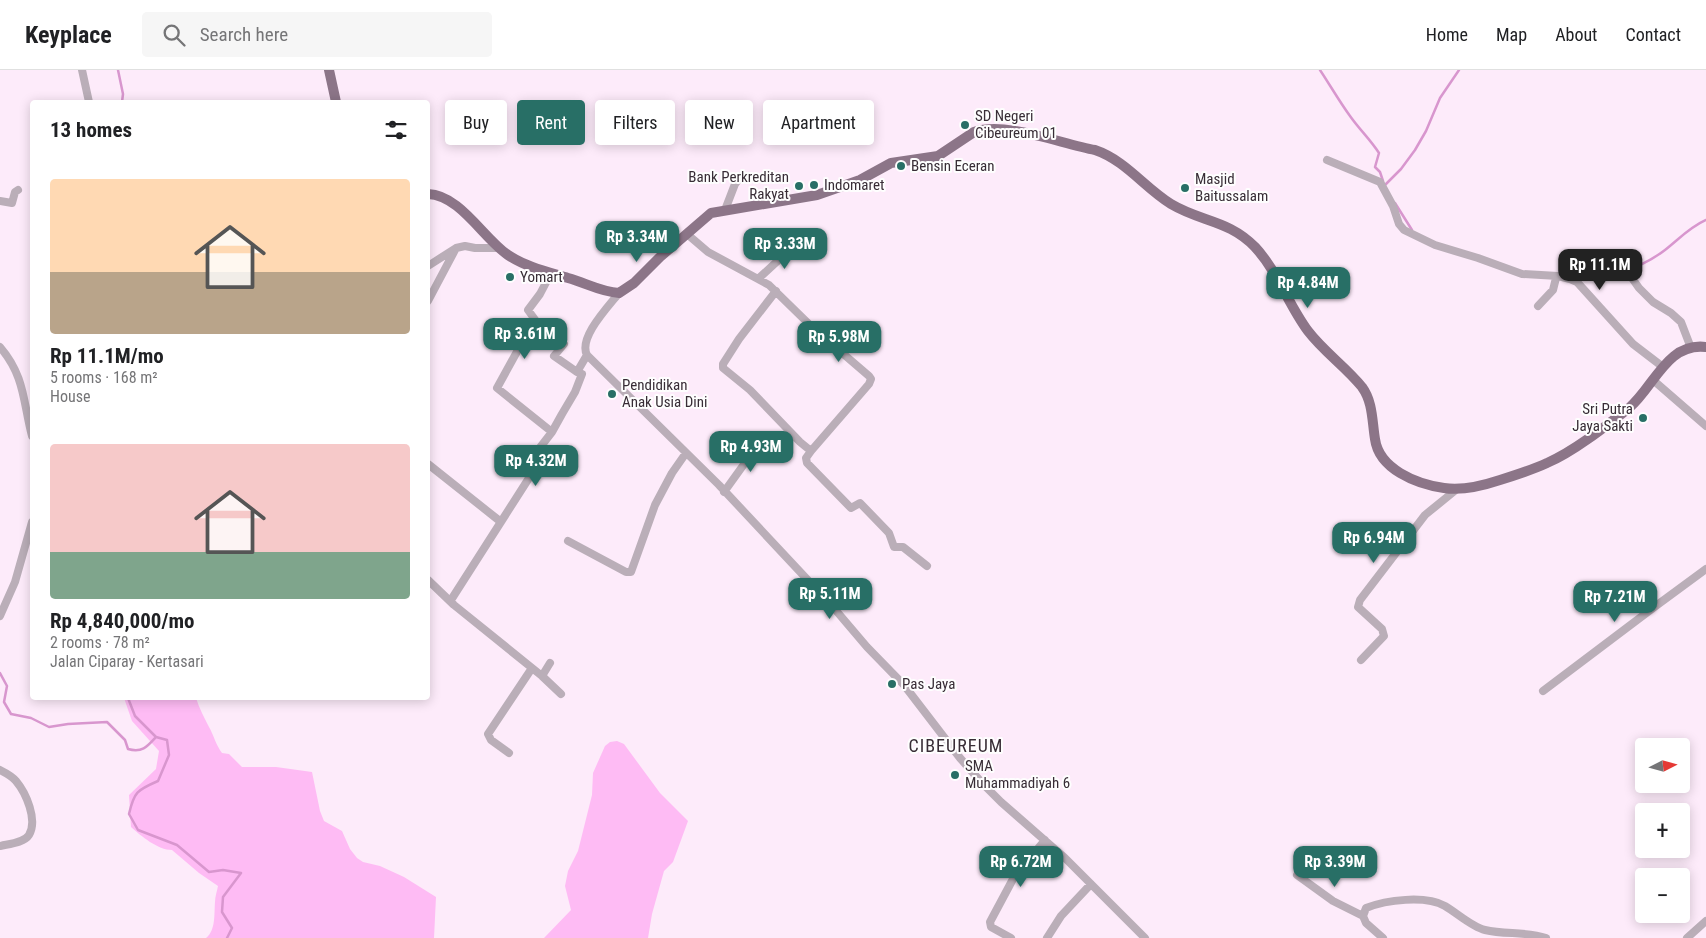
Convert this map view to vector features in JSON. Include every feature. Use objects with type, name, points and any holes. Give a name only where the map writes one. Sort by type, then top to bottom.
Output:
[{"type":"main road","points":[[330,70],[336,100]]},
{"type":"main road","points":[[430,194],[443,198],[460,208],[499,248],[515,260],[604,291],[619,293],[634,283],[660,257],[711,213],[792,201],[817,195],[860,180],[891,163],[938,156],[974,132],[985,129],[1022,133],[1104,153],[1160,197],[1193,216],[1220,223],[1237,233],[1254,247],[1277,278],[1296,314],[1307,330],[1317,343],[1362,388],[1367,396],[1373,419],[1376,445],[1384,461],[1399,473],[1443,488],[1457,489],[1486,484],[1548,463],[1573,448],[1631,406],[1663,366],[1681,351],[1706,347]]},
{"type":"street","points":[[82,70],[88,100]]},
{"type":"street","points":[[1327,160],[1381,183],[1393,206],[1399,224],[1404,230],[1435,245],[1522,274],[1558,276],[1576,282],[1633,344],[1663,366]]},
{"type":"street","points":[[725,210],[735,184],[741,176]]},
{"type":"street","points":[[0,201],[12,203],[15,192],[18,190]]},
{"type":"street","points":[[687,234],[708,252],[776,291],[812,327],[846,354],[869,376],[871,379],[869,384],[811,451],[806,458],[807,463],[851,508],[860,503],[890,534],[894,547],[901,546],[927,566]]},
{"type":"street","points":[[758,279],[796,244]]},
{"type":"street","points":[[430,265],[456,248],[465,246],[499,248]]},
{"type":"street","points":[[430,297],[456,248]]},
{"type":"street","points":[[1627,271],[1646,295],[1658,306],[1682,322],[1691,348]]},
{"type":"street","points":[[451,600],[529,478],[535,454],[552,432],[582,377],[582,374],[554,356],[564,344],[536,321],[528,310],[552,273]]},
{"type":"street","points":[[1538,306],[1553,290],[1558,276]]},
{"type":"street","points":[[776,291],[739,339],[722,368],[750,390],[811,451]]},
{"type":"street","points":[[619,293],[588,335],[584,347],[587,355],[686,453],[833,606],[867,647],[904,686],[982,783],[1045,840],[1145,938]]},
{"type":"street","points":[[536,321],[520,343],[497,388],[552,432]]},
{"type":"street","points":[[0,348],[17,372],[30,426]]},
{"type":"street","points":[[577,372],[587,355]]},
{"type":"street","points":[[1653,380],[1706,426]]},
{"type":"street","points":[[724,492],[760,442]]},
{"type":"street","points":[[568,541],[626,572],[631,572],[655,505],[672,473],[686,453]]},
{"type":"street","points":[[430,466],[501,522]]},
{"type":"street","points":[[1361,660],[1384,636],[1382,630],[1358,608],[1360,600],[1425,515],[1457,489]]},
{"type":"street","points":[[0,616],[15,582],[30,529]]},
{"type":"street","points":[[1543,691],[1652,608],[1705,574]]},
{"type":"street","points":[[430,582],[542,676],[560,694]]},
{"type":"street","points":[[542,676],[550,663]]},
{"type":"street","points":[[509,753],[491,740],[488,734],[532,668]]},
{"type":"street","points":[[0,770],[15,779],[21,788],[29,807],[32,827],[25,839],[0,846]]},
{"type":"street","points":[[1011,938],[990,926],[990,922],[1013,879],[1045,840]]},
{"type":"street","points":[[1297,875],[1362,916],[1366,923],[1383,938]]},
{"type":"street","points":[[1047,938],[1061,916],[1091,884]]},
{"type":"street","points":[[1362,916],[1366,908],[1378,903],[1406,900],[1431,902],[1444,905],[1483,930],[1532,934],[1546,938]]},
{"type":"street","points":[[1687,938],[1705,925]]},
{"type":"street","points":[[990,938],[994,929]]},
{"type":"shaded area","points":[[125,700],[197,700],[222,753],[229,754],[242,767],[276,767],[312,772],[320,811],[324,821],[342,831],[350,849],[357,858],[404,877],[436,897],[434,938],[206,938],[213,926],[218,886],[172,850],[161,848],[131,827],[129,795],[156,769],[159,751],[132,721]]},
{"type":"shaded area","points":[[617,741],[624,744],[660,793],[688,821],[673,862],[664,871],[652,914],[648,938],[544,938],[571,910],[565,886],[568,871],[578,851],[592,795],[593,773],[605,746],[610,742]]},
{"type":"waterway","points":[[118,70],[123,94],[122,100]]},
{"type":"waterway","points":[[1320,70],[1353,121],[1379,153],[1375,167],[1380,172],[1383,181]]},
{"type":"waterway","points":[[1385,185],[1401,169],[1415,150],[1426,131],[1440,98],[1459,70]]},
{"type":"waterway","points":[[1395,203],[1412,230]]},
{"type":"waterway","points":[[1574,277],[1598,277],[1634,268],[1655,257],[1706,220]]},
{"type":"waterway","points":[[0,673],[7,686],[4,702],[11,714],[31,718],[49,727],[107,722],[125,740],[128,749],[133,750],[141,750],[156,737]]},
{"type":"waterway","points":[[129,700],[135,716],[156,737],[167,740],[169,755],[158,781],[145,787],[135,796],[129,814],[138,830],[177,845],[209,872],[223,870],[241,873],[223,897],[222,912],[232,928],[227,938]]},
{"type":"place","name":"SD Negeri Cibeureum 01","points":[[965,125]]},
{"type":"place","name":"Bensin Eceran","points":[[901,166]]},
{"type":"place","name":"Indomaret","points":[[814,185]]},
{"type":"place","name":"Bank Perkreditan Rakyat","points":[[799,186]]},
{"type":"place","name":"Masjid Baitussalam","points":[[1185,188]]},
{"type":"place","name":"Yomart","points":[[510,277]]},
{"type":"place","name":"Pendidikan Anak Usia Dini","points":[[612,394]]},
{"type":"place","name":"Sri Putra Jaya Sakti","points":[[1643,418]]},
{"type":"place","name":"Pas Jaya","points":[[892,684]]},
{"type":"place","name":"SMA Muhammadiyah 6","points":[[955,775]]},
{"type":"district","name":"CIBEUREUM","points":[[956,745]]}]
